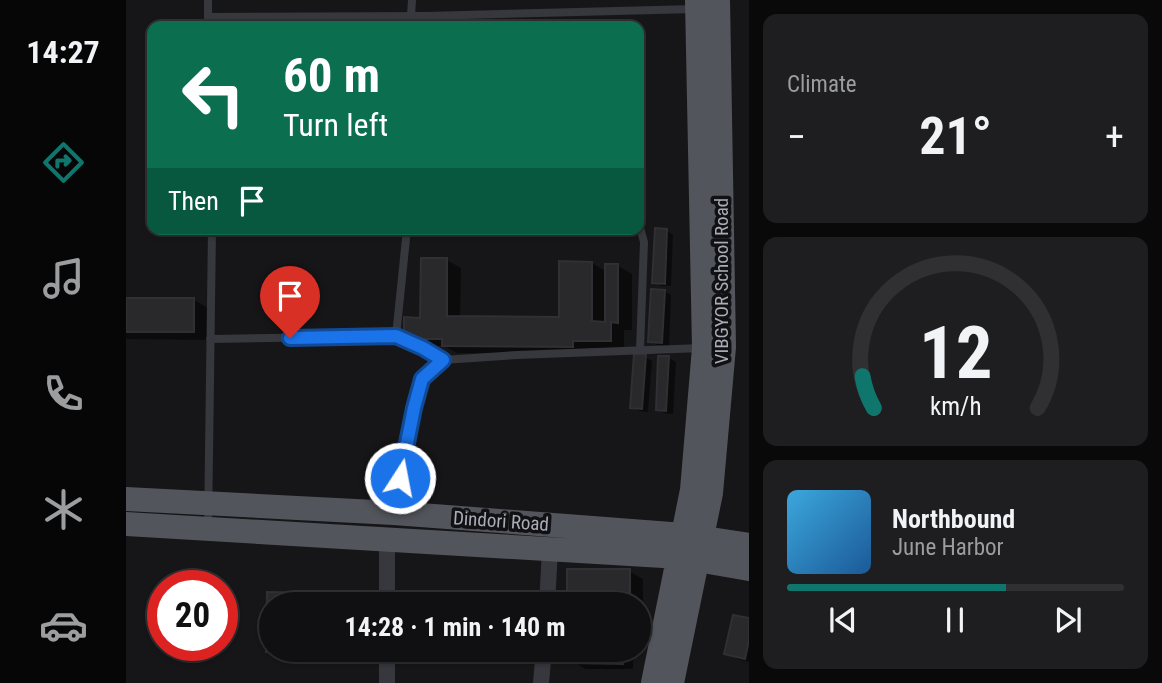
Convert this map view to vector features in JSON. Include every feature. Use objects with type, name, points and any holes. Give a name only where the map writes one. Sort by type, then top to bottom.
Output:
[{"type":"main road","name":"VIBGYOR School Road","points":[[691,548],[692,490],[714,347],[708,4]]},
{"type":"main road","name":"Dindori Road","points":[[126,499],[209,517],[394,513],[691,548],[749,545]]},
{"type":"main road","points":[[126,524],[209,517],[387,540],[551,550],[691,548],[749,569]]},
{"type":"main road","points":[[653,683],[691,548]]},
{"type":"main road","points":[[672,683],[691,548]]},
{"type":"street","points":[[387,540],[387,592]]},
{"type":"street","points":[[548,592],[551,550]]},
{"type":"street","points":[[387,662],[387,683]]},
{"type":"street","points":[[541,683],[543,662]]},
{"type":"lane","points":[[208,0],[208,17],[214,21]]},
{"type":"lane","points":[[411,16],[412,0]]},
{"type":"lane","points":[[248,21],[708,4]]},
{"type":"lane","points":[[209,517],[212,235]]},
{"type":"lane","points":[[396,336],[406,235]]},
{"type":"lane","points":[[640,350],[642,235]]},
{"type":"lane","points":[[210,339],[396,336],[443,360],[714,347]]},
{"type":"lane","points":[[394,513],[422,379],[443,360]]},
{"type":"building","points":[[655,228],[667,229],[665,284],[652,283]]},
{"type":"building","points":[[421,258],[447,258],[447,316],[559,317],[559,261],[592,262],[592,321],[605,322],[605,264],[618,264],[618,323],[611,322],[611,341],[573,341],[573,347],[442,346],[442,339],[404,339],[404,317],[420,318]]},
{"type":"building","points":[[651,289],[665,290],[662,343],[648,342]]},
{"type":"building","points":[[126,298],[194,298],[194,332],[126,332]]},
{"type":"building","points":[[634,354],[646,355],[642,409],[630,408]]},
{"type":"building","points":[[658,356],[669,356],[666,411],[656,410]]},
{"type":"building","points":[[567,569],[630,569],[630,592],[567,592]]},
{"type":"building","points":[[733,615],[749,618],[749,640],[745,659],[724,654]]},
{"type":"building","points":[[623,662],[623,664],[572,663]]},
{"type":"route","points":[[290,338],[396,336],[443,360],[422,379],[400,478]]}]
